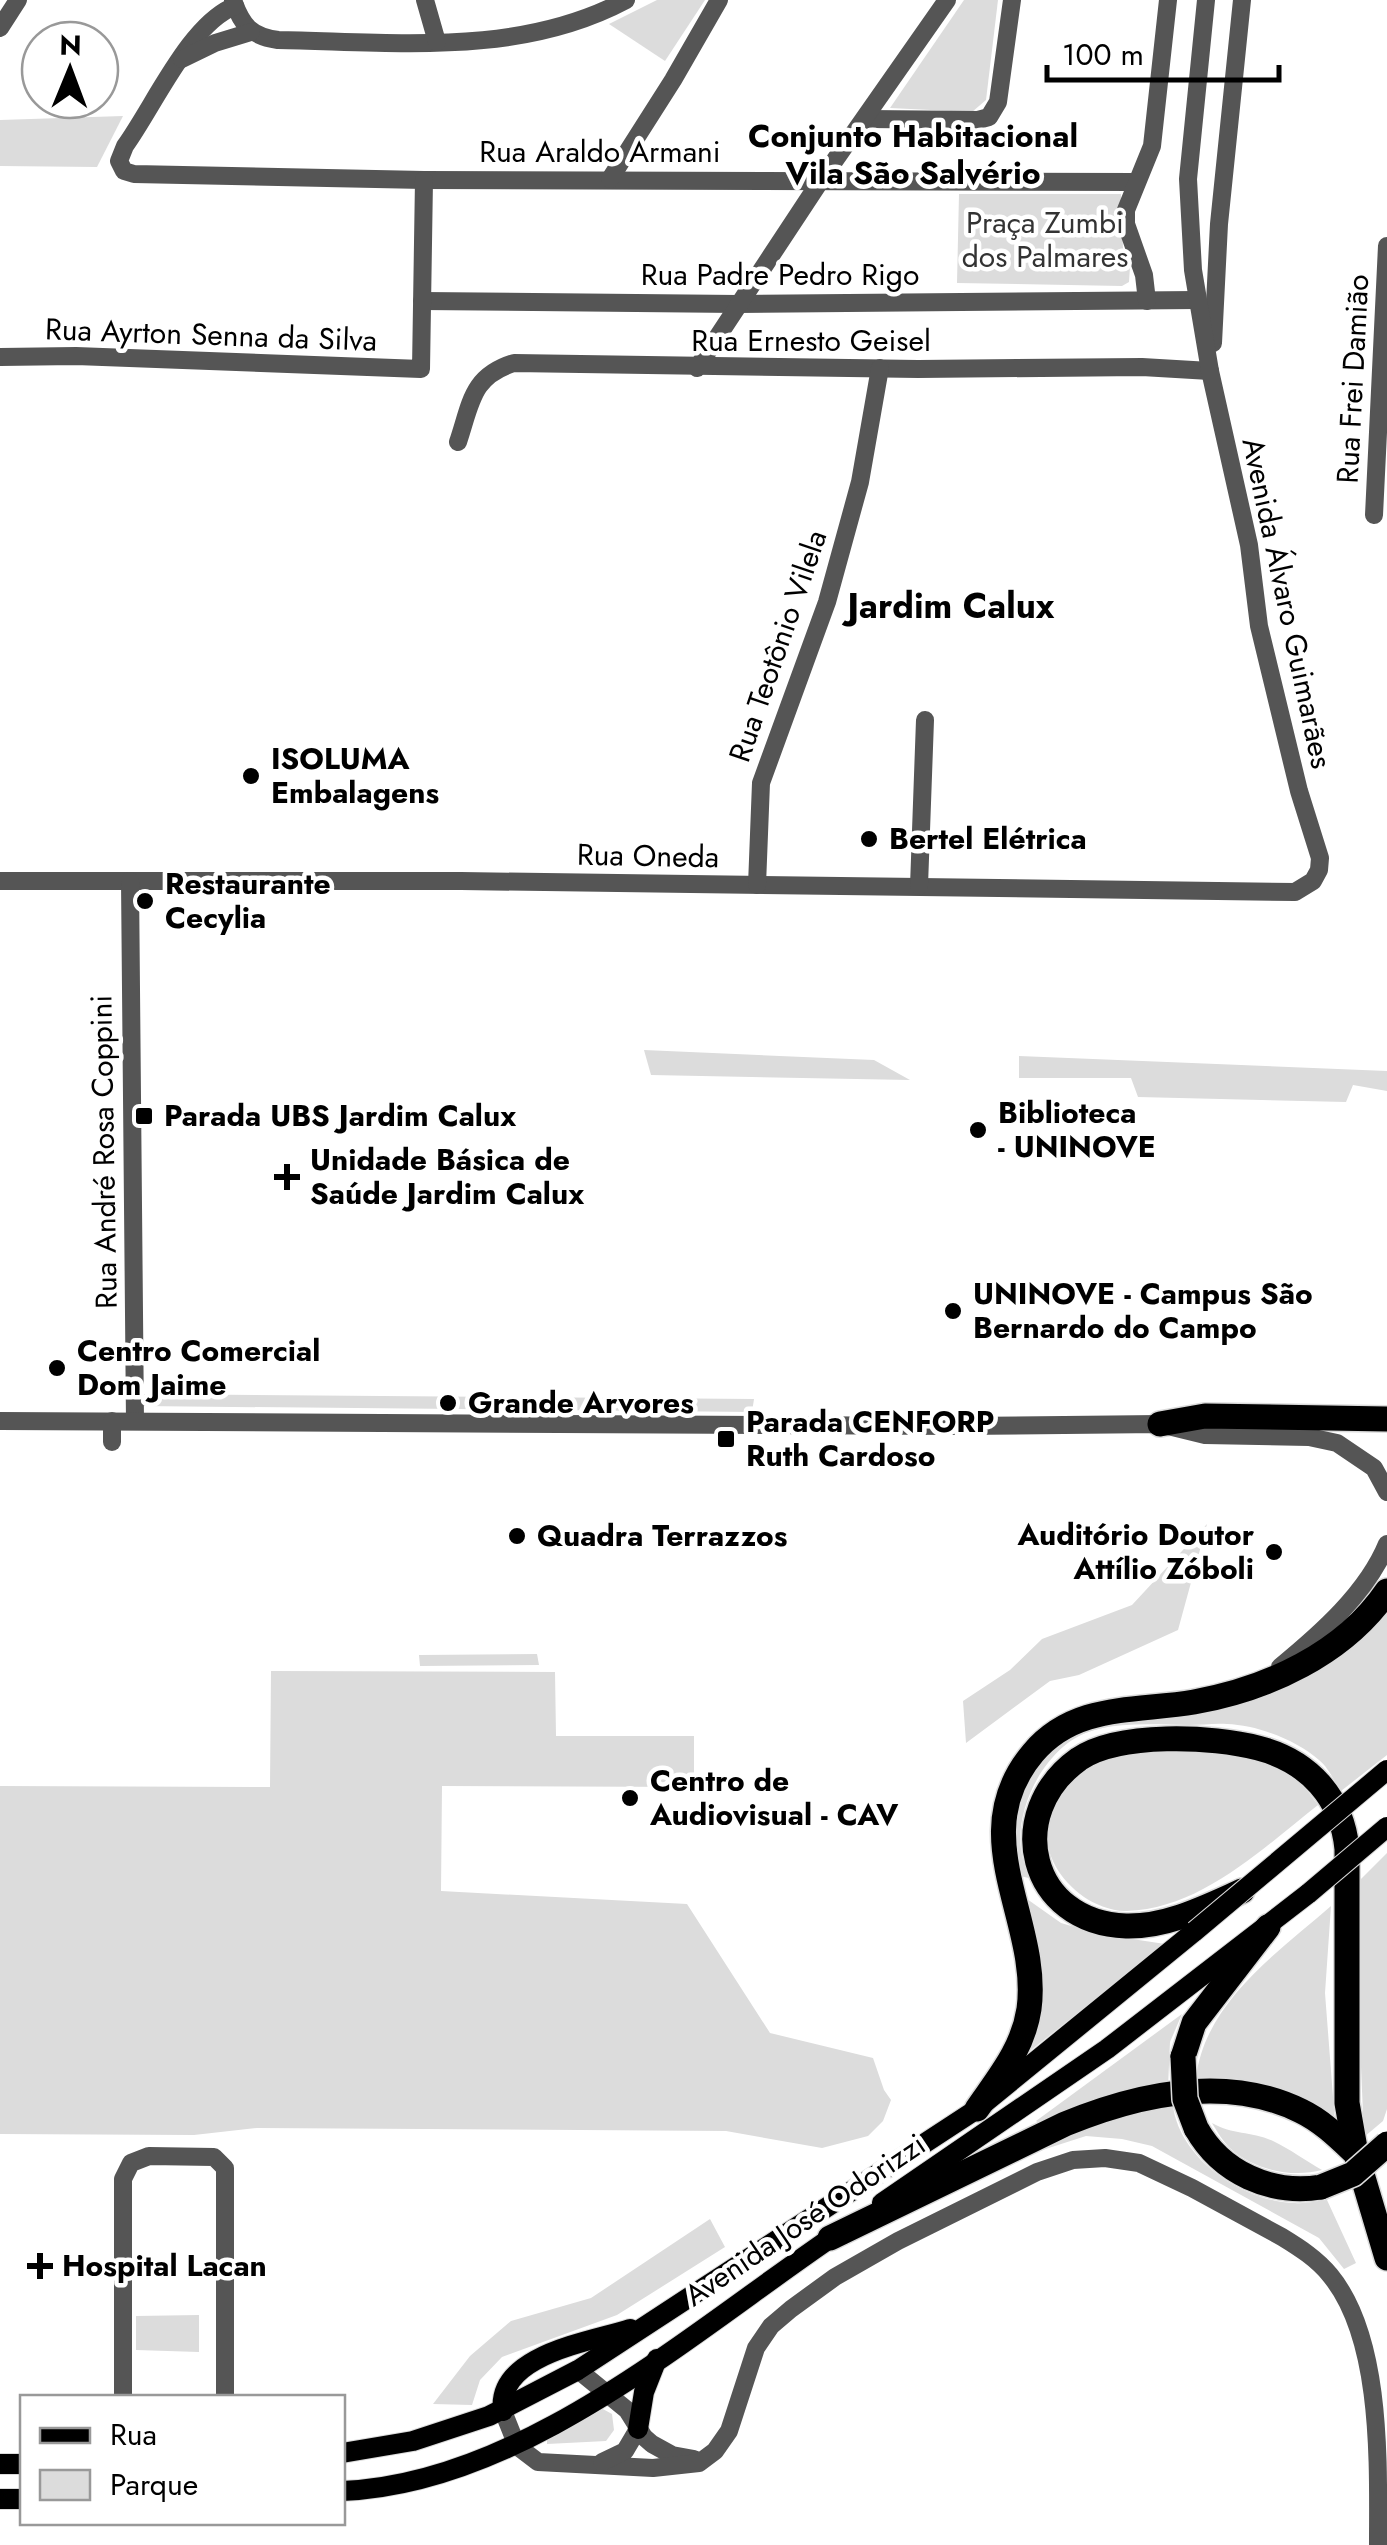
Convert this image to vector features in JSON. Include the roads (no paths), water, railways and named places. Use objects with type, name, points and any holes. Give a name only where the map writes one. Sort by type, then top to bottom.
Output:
[{"type":"highway","points":[[1160,1424],[1204,1416],[1387,1420]]},
{"type":"highway","points":[[977,2109],[1015,2056],[1028,2011],[1029,1977],[1003,1840],[1008,1798],[1016,1777],[1047,1739],[1079,1719],[1107,1711],[1192,1702],[1262,1683],[1331,1647],[1387,1591]]},
{"type":"highway","points":[[1243,1891],[1165,1921],[1116,1925],[1082,1916],[1055,1898],[1042,1878],[1036,1835],[1047,1796],[1068,1768],[1087,1755],[1109,1746],[1139,1742],[1212,1742],[1266,1750],[1308,1772],[1331,1796],[1346,1836],[1344,2078],[1356,2154],[1387,2258]]},
{"type":"highway","points":[[1009,1887],[1029,1890],[1066,1907]]},
{"type":"highway","points":[[1268,1927],[1202,2010],[1188,2034],[1185,2098],[1196,2128],[1222,2162],[1248,2178],[1287,2188],[1321,2186],[1353,2174],[1387,2144]]},
{"type":"highway","points":[[830,2238],[1065,2124],[1149,2096],[1220,2091],[1273,2100],[1313,2118],[1356,2154]]},
{"type":"main road","name":"Avenida José Odorizzi","points":[[345,2453],[413,2440],[503,2411],[660,2319],[977,2109],[1387,1770]]},
{"type":"main road","name":"Avenida José Odorizzi","points":[[345,2491],[386,2489],[420,2481],[517,2446],[606,2394],[1054,2087],[1268,1927],[1387,1827]]},
{"type":"main road","points":[[503,2411],[502,2392],[522,2368],[660,2319]]},
{"type":"main road","points":[[638,2429],[644,2392],[658,2358]]},
{"type":"street","points":[[0,28],[18,0]]},
{"type":"street","points":[[425,0],[437,42]]},
{"type":"street","points":[[182,59],[251,32],[278,40],[437,42],[526,36],[558,29],[603,6],[626,0]]},
{"type":"street","points":[[610,179],[674,80],[719,0]]},
{"type":"street","points":[[697,368],[821,180],[947,0]]},
{"type":"street","points":[[867,119],[978,120],[988,116],[998,102],[1012,0]]},
{"type":"street","points":[[1147,301],[1144,275],[1126,224],[1126,210],[1152,146],[1168,0]]},
{"type":"street","name":"Avenida Álvaro Guimarães","points":[[1206,0],[1190,156],[1190,239],[1197,300],[1248,545],[1259,626],[1299,792],[1320,858],[1313,881],[1294,892]]},
{"type":"street","name":"Avenida Álvaro Guimarães","points":[[1210,372],[1242,0]]},
{"type":"street","points":[[182,59],[210,19],[234,3],[251,32]]},
{"type":"street","name":"Rua Araldo Armani","points":[[182,59],[125,146],[120,161],[124,171],[424,180],[1136,182]]},
{"type":"street","points":[[422,301],[424,180]]},
{"type":"street","points":[[1190,239],[1212,232],[1220,224]]},
{"type":"street","name":"Rua Frei Damião","points":[[1374,516],[1387,246]]},
{"type":"street","name":"Rua Padre Pedro Rigo","points":[[422,301],[738,304],[1197,300]]},
{"type":"street","name":"Rua Ayrton Senna da Silva","points":[[0,357],[76,356],[421,369],[422,301]]},
{"type":"street","name":"Rua Ernesto Geisel","points":[[458,442],[478,385],[493,371],[507,365],[542,362],[697,368],[1142,367],[1210,372]]},
{"type":"street","name":"Rua Teotônio Vilela","points":[[756,885],[761,783],[816,638],[860,482],[880,368]]},
{"type":"street","points":[[918,886],[925,720]]},
{"type":"street","name":"Rua Oneda","points":[[0,881],[461,880],[1294,892]]},
{"type":"street","name":"Rua André Rosa Coppini","points":[[130,882],[135,1421]]},
{"type":"street","points":[[112,1421],[112,1442]]},
{"type":"street","points":[[4,1426],[112,1421],[1160,1424],[1205,1435],[1309,1437],[1338,1443],[1374,1468],[1387,1492]]},
{"type":"street","points":[[1262,1683],[1334,1618],[1375,1568],[1387,1544]]},
{"type":"street","points":[[124,2395],[123,2178],[131,2163],[148,2156],[214,2157],[225,2168],[226,2395]]},
{"type":"street","points":[[503,2411],[517,2446],[538,2462],[682,2467],[704,2460],[729,2431],[744,2377],[763,2337],[808,2296],[898,2240],[1036,2172],[1073,2160],[1123,2159],[1160,2172],[1282,2237],[1332,2278],[1355,2322],[1372,2392],[1378,2446],[1378,2545]]},
{"type":"street","points":[[578,2370],[627,2410],[638,2429],[664,2452],[704,2460]]},
{"type":"street","points":[[596,2464],[626,2451],[638,2429]]},
{"type":"place","name":"ISOLUMA Embalagens","points":[[251,776]]},
{"type":"place","name":"Bertel Elétrica","points":[[869,839]]},
{"type":"place","name":"Restaurante Cecylia","points":[[145,901]]},
{"type":"place","name":"Parada UBS Jardim Calux","points":[[144,1116]]},
{"type":"place","name":"Biblioteca - UNINOVE","points":[[978,1130]]},
{"type":"place","name":"Unidade Básica de Saúde Jardim Calux","points":[[287,1177]]},
{"type":"place","name":"UNINOVE - Campus São Bernardo do Campo","points":[[953,1311]]},
{"type":"place","name":"Centro Comercial Dom Jaime","points":[[57,1368]]},
{"type":"place","name":"Grande Arvores","points":[[448,1403]]},
{"type":"place","name":"Parada CENFORP Ruth Cardoso","points":[[726,1439]]},
{"type":"place","name":"Quadra Terrazzos","points":[[517,1536]]},
{"type":"place","name":"Auditório Doutor Attílio Zóboli","points":[[1274,1552]]},
{"type":"place","name":"Centro de Audiovisual - CAV","points":[[630,1798]]},
{"type":"place","name":"Hospital Lacan","points":[[40,2266]]},
{"type":"district","name":"Conjunto Habitacional Vila São Salvério","points":[[913,154]]},
{"type":"district","name":"Jardim Calux","points":[[951,606]]},
{"type":"park label","name":"Praça Zumbi dos Palmares","points":[[1045,240]]}]
